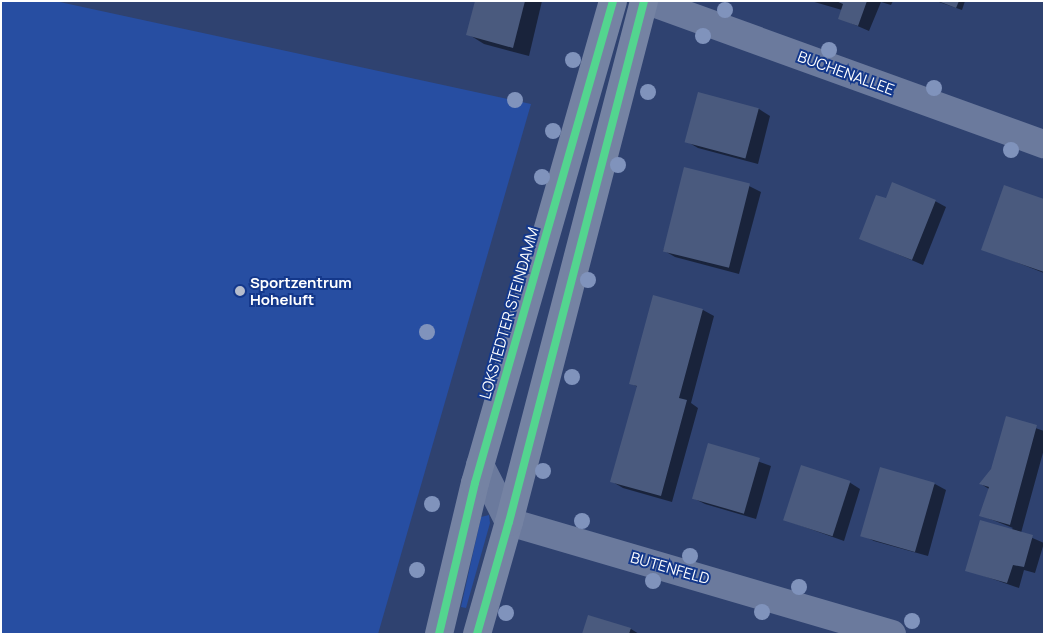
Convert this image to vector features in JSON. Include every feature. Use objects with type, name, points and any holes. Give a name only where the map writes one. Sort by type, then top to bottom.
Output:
[{"type":"main road","name":"LOKSTEDTER STEINDAMM","points":[[440,634],[480,465],[613,1]]},
{"type":"main road","points":[[477,634],[509,522],[644,1]]},
{"type":"street","name":"BUCHENALLEE","points":[[648,1],[1044,144]]},
{"type":"street","points":[[480,465],[509,522]]},
{"type":"street","name":"BUTENFELD","points":[[509,522],[892,634]]},
{"type":"shaded area","name":"Sportzentrum Hoheluft","points":[[1,1],[55,1],[531,104],[378,634],[1,634]]},
{"type":"shaded area","points":[[489,515],[490,523],[466,608],[461,607],[481,517]]},
{"type":"building","points":[[475,1],[525,1],[513,48],[466,35]]},
{"type":"building","points":[[836,1],[867,1],[858,26],[838,19],[843,4]]},
{"type":"building","points":[[938,1],[959,1],[956,8]]},
{"type":"building","points":[[698,92],[759,108],[745,159],[685,142]]},
{"type":"building","points":[[684,167],[750,183],[729,268],[663,251]]},
{"type":"building","points":[[892,182],[936,200],[912,260],[859,239],[876,195],[886,198]]},
{"type":"building","points":[[1004,185],[1044,199],[1044,272],[981,250]]},
{"type":"building","points":[[653,295],[703,309],[679,398],[687,400],[661,496],[610,482],[637,386],[629,384]]},
{"type":"building","points":[[1006,416],[1037,425],[1010,525],[979,516],[989,487],[979,484],[991,469]]},
{"type":"building","points":[[708,443],[760,458],[744,514],[692,499]]},
{"type":"building","points":[[801,465],[850,481],[833,536],[783,520]]},
{"type":"building","points":[[880,467],[935,483],[915,552],[860,536]]},
{"type":"building","points":[[980,520],[1033,535],[1024,567],[1013,565],[1007,583],[965,571]]},
{"type":"building","points":[[588,615],[631,628],[629,634],[582,634]]},
{"type":"cycle path","points":[[439,634],[475,483],[613,1]]},
{"type":"cycle path","points":[[477,634],[509,522],[644,1]]},
{"type":"place","name":"Sportzentrum Hoheluft","points":[[240,291]]}]
